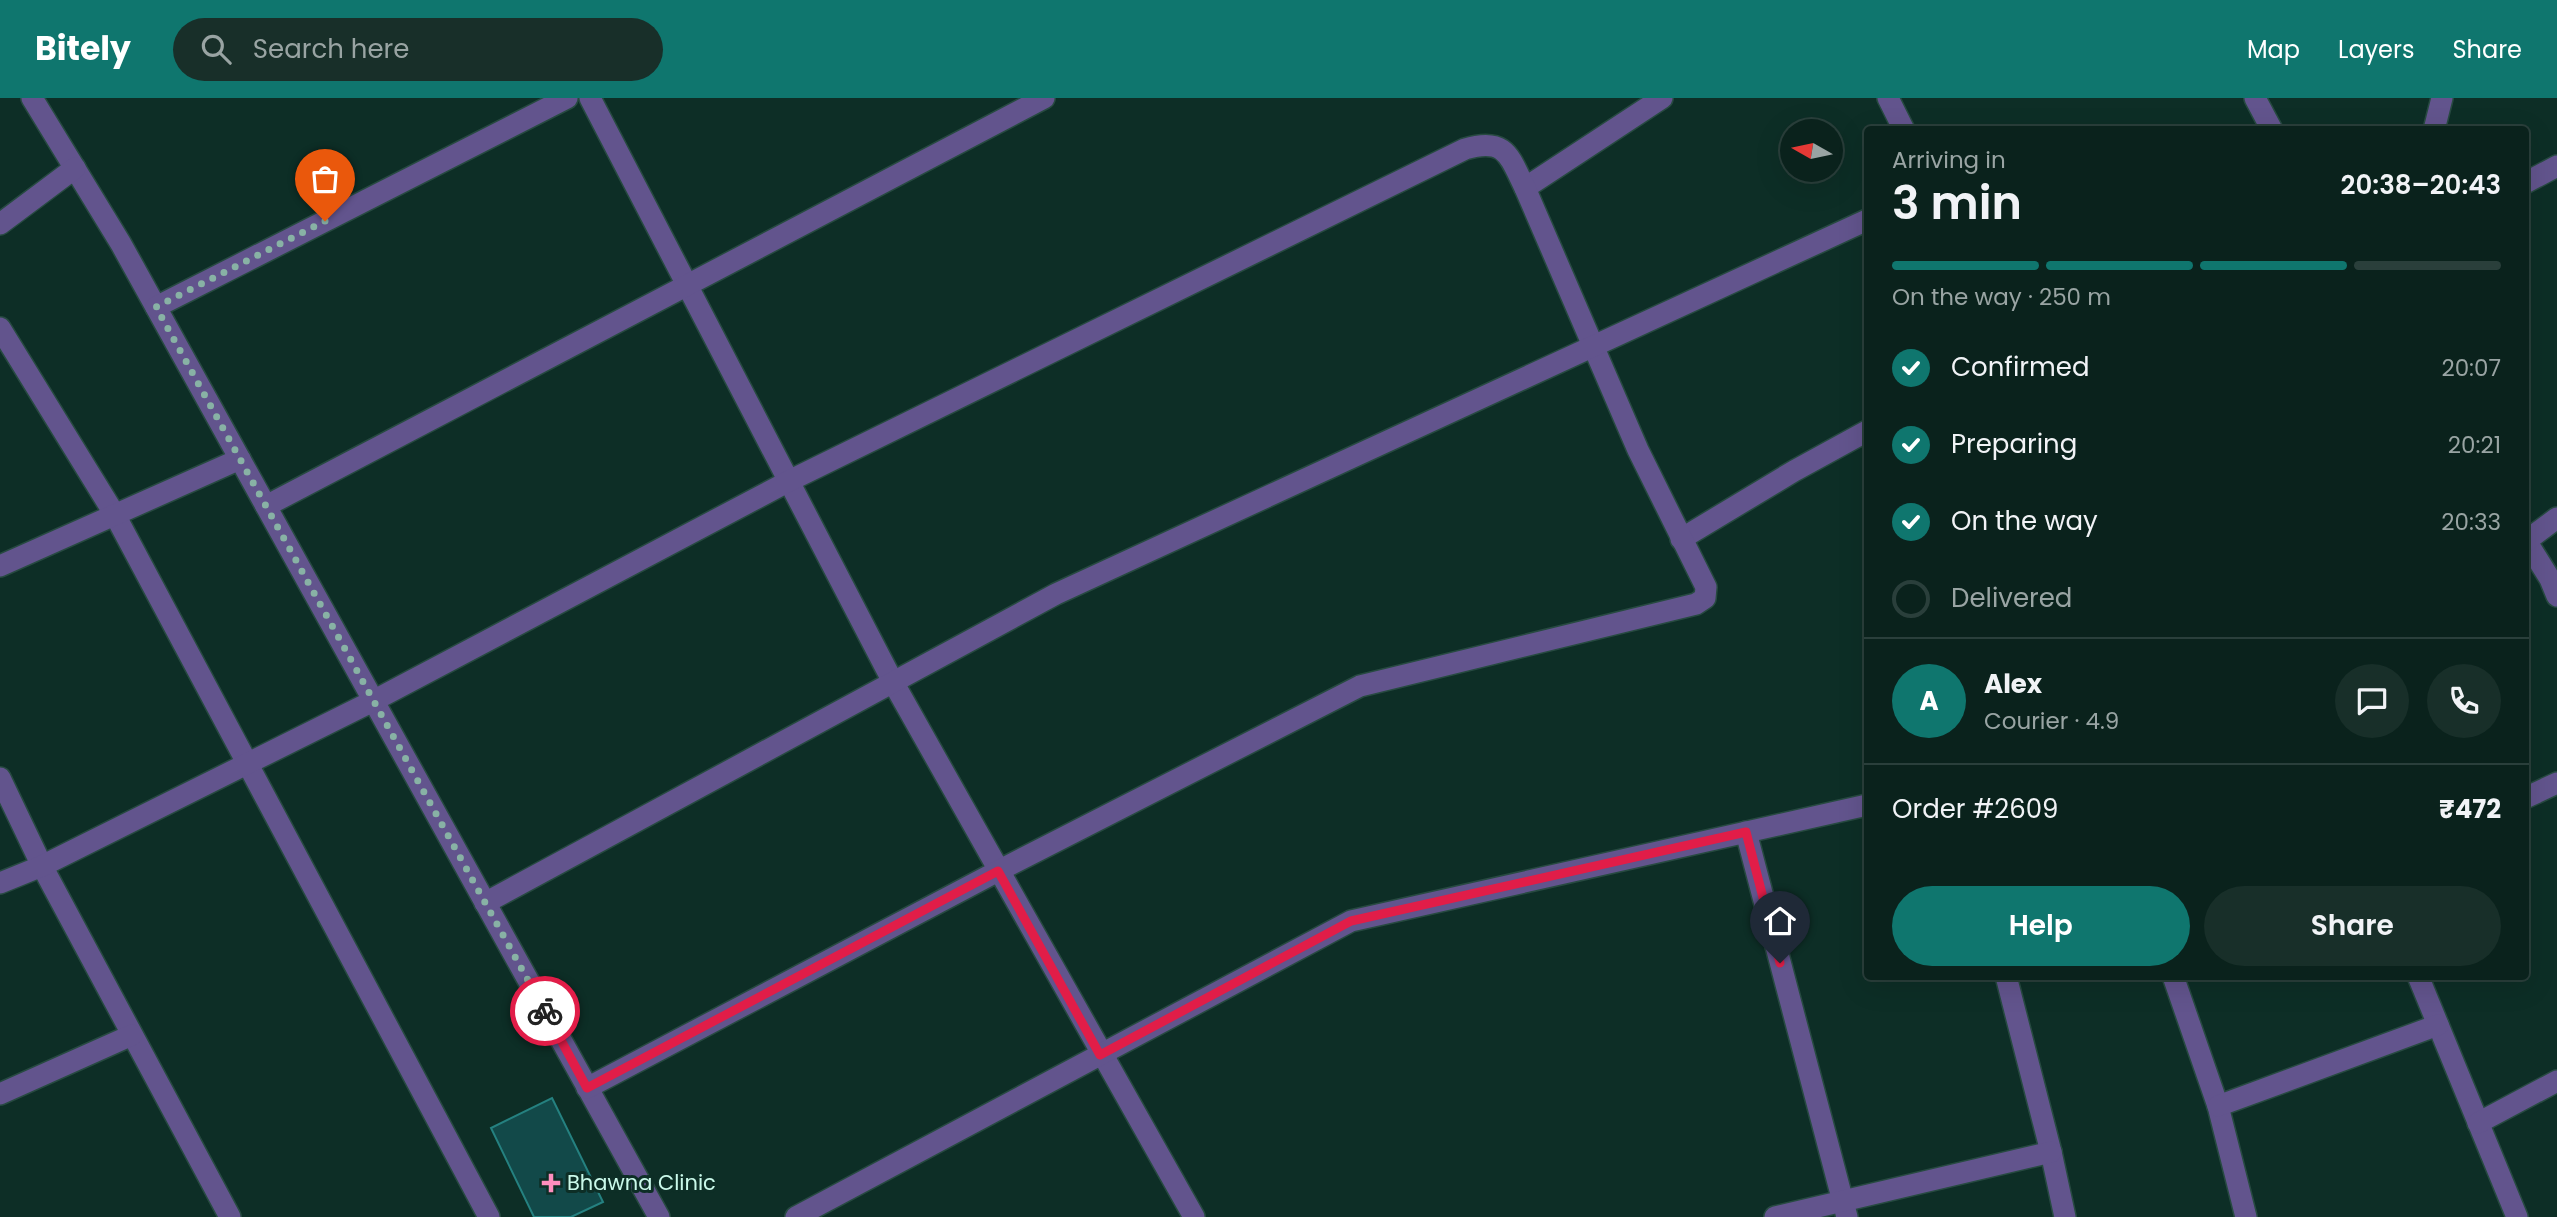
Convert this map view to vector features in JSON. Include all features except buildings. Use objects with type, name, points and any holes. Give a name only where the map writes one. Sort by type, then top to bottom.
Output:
[{"type":"street","points":[[32,98],[156,307],[659,1217]]},
{"type":"street","points":[[156,307],[567,98]]},
{"type":"street","points":[[590,98],[791,480],[893,682],[1100,1055],[1194,1217]]},
{"type":"street","points":[[266,506],[1044,98]]},
{"type":"street","points":[[1525,188],[1662,98]]},
{"type":"street","points":[[1888,98],[1902,126]]},
{"type":"street","points":[[2255,98],[2270,126]]},
{"type":"street","points":[[2435,126],[2442,98]]},
{"type":"street","points":[[0,883],[42,866],[373,701],[791,480],[1465,149],[1484,144],[1498,146],[1507,153],[1525,188],[1638,450],[1706,587],[1705,598],[1696,604],[1360,686],[998,871],[587,1088]]},
{"type":"street","points":[[2529,181],[2557,166]]},
{"type":"street","points":[[0,224],[75,168]]},
{"type":"street","points":[[485,903],[1056,594],[1864,221]]},
{"type":"street","points":[[0,328],[114,515],[489,1217]]},
{"type":"street","points":[[1681,539],[1864,433]]},
{"type":"street","points":[[0,566],[240,459]]},
{"type":"street","points":[[2529,538],[2557,518]]},
{"type":"street","points":[[2529,545],[2557,596]]},
{"type":"street","points":[[0,778],[42,866],[230,1217]]},
{"type":"street","points":[[2529,795],[2557,783]]},
{"type":"street","points":[[796,1217],[1351,921],[1864,805]]},
{"type":"street","points":[[1746,832],[1844,1208]]},
{"type":"street","points":[[2007,980],[2065,1217]]},
{"type":"street","points":[[2174,980],[2218,1106],[2246,1217]]},
{"type":"street","points":[[2420,980],[2517,1217]]},
{"type":"street","points":[[2218,1106],[2438,1025]]},
{"type":"street","points":[[0,1094],[132,1035]]},
{"type":"street","points":[[2478,1123],[2557,1081]]},
{"type":"street","points":[[1775,1217],[1844,1208],[2051,1152]]},
{"type":"way so far","points":[[325,221],[156,307],[545,1011]]},
{"type":"place","name":"Bhawna Clinic","points":[[551,1183]]},
{"type":"route","points":[[545,1011],[587,1088],[998,871],[1100,1055],[1351,921],[1746,832],[1780,963]]}]
